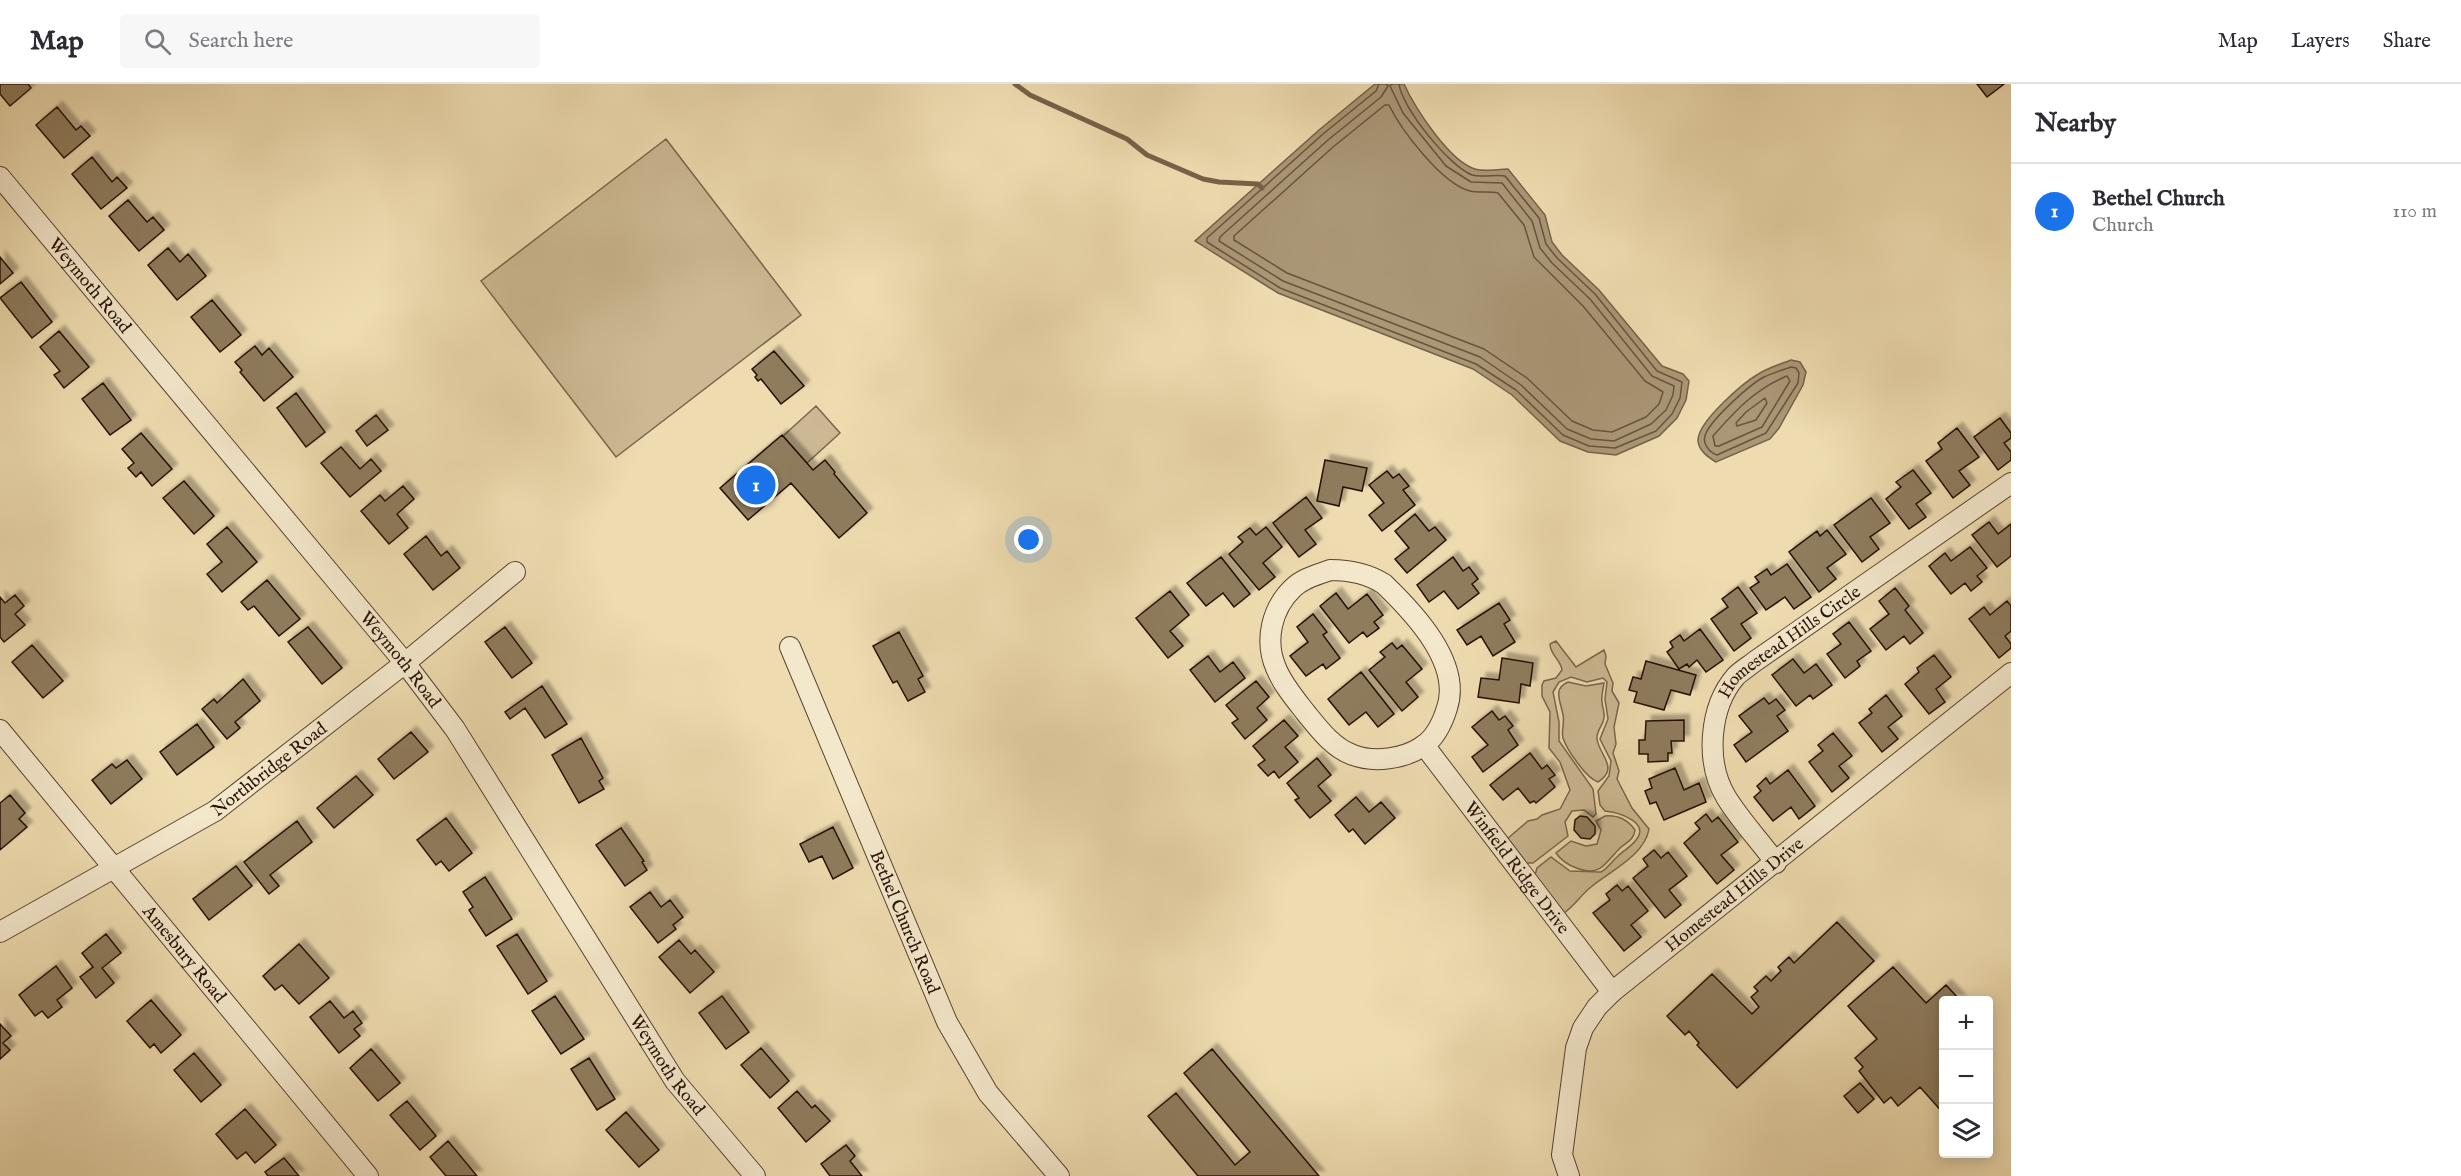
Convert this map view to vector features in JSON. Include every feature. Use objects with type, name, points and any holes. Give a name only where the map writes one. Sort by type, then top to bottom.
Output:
[{"type":"street","name":"Weymoth Road","points":[[0,177],[405,663],[455,729],[675,1081],[755,1176]]},
{"type":"street","name":"Homestead Hills Circle","points":[[1776,862],[1726,796],[1717,775],[1712,734],[1726,692],[1737,675],[1754,662],[2011,483]]},
{"type":"street","points":[[1330,570],[1356,572],[1384,584],[1415,619],[1442,656],[1450,684],[1449,700],[1444,716],[1424,745],[1401,755],[1369,759],[1346,752],[1333,743],[1312,721],[1281,678],[1270,650],[1271,626],[1277,610],[1294,587],[1307,578],[1330,570]]},
{"type":"street","name":"Northbridge Road","points":[[0,932],[215,811],[405,663],[515,572]]},
{"type":"street","name":"Bethel Church Road","points":[[790,648],[947,1022],[988,1094],[1059,1176]]},
{"type":"street","name":"Homestead Hills Drive","points":[[1569,1176],[1562,1155],[1576,1048],[1583,1028],[1597,1007],[1612,992],[2011,673]]},
{"type":"street","name":"Amesbury Road","points":[[0,730],[369,1176]]},
{"type":"street","name":"Winfield Ridge Drive","points":[[1424,745],[1612,992]]},
{"type":"street","points":[[1551,1176],[1562,1155]]},
{"type":"shaded area","points":[[666,139],[801,315],[616,457],[481,281]]},
{"type":"shaded area","points":[[816,406],[840,433],[807,463],[783,436]]},
{"type":"shaded area","points":[[1556,641],[1576,667],[1604,650],[1605,664],[1613,683],[1612,691],[1619,703],[1614,727],[1616,744],[1613,753],[1619,771],[1617,779],[1632,808],[1649,829],[1641,847],[1634,855],[1591,887],[1564,913],[1535,875],[1537,868],[1551,857],[1570,871],[1601,872],[1636,840],[1639,828],[1631,819],[1605,811],[1600,805],[1598,791],[1609,776],[1611,761],[1600,739],[1608,719],[1605,699],[1607,682],[1603,678],[1587,682],[1571,677],[1559,682],[1553,692],[1559,722],[1559,741],[1593,789],[1596,814],[1593,817],[1584,810],[1572,811],[1565,822],[1568,836],[1533,863],[1526,863],[1507,839],[1528,821],[1560,809],[1570,790],[1560,762],[1549,748],[1550,712],[1542,696],[1544,681],[1556,678],[1562,670],[1550,648],[1550,644]]},
{"type":"shaded area","points":[[1568,682],[1586,686],[1604,683],[1602,704],[1604,720],[1597,739],[1608,766],[1604,777],[1598,782],[1577,763],[1563,738],[1559,692],[1560,688]]},
{"type":"shaded area","points":[[1605,816],[1622,819],[1635,830],[1632,839],[1603,866],[1591,871],[1585,870],[1571,866],[1556,853],[1571,841],[1586,846],[1597,844],[1601,830],[1596,821]]},
{"type":"water","points":[[1375,84],[1404,84],[1434,132],[1454,156],[1465,164],[1479,170],[1508,169],[1545,215],[1552,242],[1562,255],[1599,290],[1662,366],[1683,374],[1689,381],[1686,400],[1677,418],[1659,436],[1616,455],[1588,452],[1560,441],[1512,395],[1473,369],[1278,293],[1195,241],[1319,130]]},
{"type":"water","points":[[1791,360],[1800,362],[1806,372],[1803,385],[1779,428],[1770,439],[1716,462],[1707,456],[1700,448],[1698,441],[1705,424],[1713,414],[1733,393],[1753,378]]},
{"type":"building","points":[[0,84],[28,84],[31,88],[10,106],[0,94]]},
{"type":"building","points":[[1977,84],[2004,84],[1987,97]]},
{"type":"building","points":[[57,107],[76,130],[81,126],[90,136],[64,158],[36,125]]},
{"type":"building","points":[[92,157],[112,182],[117,177],[127,188],[101,209],[72,174]]},
{"type":"building","points":[[128,200],[147,222],[153,217],[164,230],[139,251],[109,216]]},
{"type":"building","points":[[168,248],[180,262],[188,254],[206,276],[177,300],[148,265]]},
{"type":"building","points":[[0,257],[13,273],[0,284]]},
{"type":"building","points":[[21,282],[52,322],[32,338],[0,298]]},
{"type":"building","points":[[212,300],[241,335],[220,352],[191,317]]},
{"type":"building","points":[[59,331],[89,367],[64,388],[54,375],[60,371],[40,347]]},
{"type":"building","points":[[255,346],[262,355],[269,348],[293,377],[264,401],[240,372],[242,370],[235,362]]},
{"type":"building","points":[[774,351],[804,386],[781,404],[761,379],[758,381],[752,369]]},
{"type":"building","points":[[103,383],[131,420],[110,435],[82,399]]},
{"type":"building","points":[[296,393],[325,432],[306,447],[277,408]]},
{"type":"building","points":[[376,415],[388,430],[367,446],[356,431]]},
{"type":"building","points":[[2000,418],[2011,433],[2011,438],[2004,443],[2011,452],[2011,460],[1998,470],[1974,437]]},
{"type":"building","points":[[1957,428],[1979,457],[1959,471],[1970,485],[1953,498],[1926,461],[1942,449],[1938,443]]},
{"type":"building","points":[[141,433],[172,469],[152,486],[141,472],[136,477],[128,468],[134,463],[122,449]]},
{"type":"building","points":[[782,435],[813,470],[825,460],[867,513],[839,538],[791,483],[748,520],[720,488]]},
{"type":"building","points":[[341,447],[360,469],[371,459],[381,471],[350,497],[321,463]]},
{"type":"building","points":[[1325,460],[1367,468],[1362,491],[1343,487],[1339,506],[1317,501]]},
{"type":"building","points":[[1913,470],[1931,493],[1916,504],[1926,517],[1909,529],[1886,499],[1901,487],[1896,482]]},
{"type":"building","points":[[1387,471],[1393,478],[1399,474],[1409,486],[1403,490],[1415,505],[1382,531],[1369,515],[1384,503],[1369,485]]},
{"type":"building","points":[[184,481],[214,516],[194,534],[163,498]]},
{"type":"building","points":[[403,486],[414,499],[397,514],[408,528],[389,544],[361,511],[380,495],[385,501]]},
{"type":"building","points":[[1306,497],[1322,518],[1305,530],[1316,544],[1299,557],[1273,523]]},
{"type":"building","points":[[1871,498],[1890,523],[1870,537],[1879,549],[1862,562],[1834,525]]},
{"type":"building","points":[[1415,514],[1429,531],[1435,527],[1446,540],[1407,573],[1395,559],[1409,548],[1395,531]]},
{"type":"building","points":[[1989,522],[1998,534],[2011,524],[2011,556],[1997,567],[1972,535]]},
{"type":"building","points":[[227,527],[257,562],[222,592],[207,574],[222,562],[207,544]]},
{"type":"building","points":[[1266,527],[1282,547],[1263,563],[1275,577],[1259,590],[1229,554],[1243,542],[1238,537],[1250,528],[1256,535]]},
{"type":"building","points":[[1827,530],[1846,554],[1827,568],[1836,579],[1819,592],[1789,552],[1817,531],[1820,536]]},
{"type":"building","points":[[426,536],[441,556],[447,551],[460,568],[433,590],[404,554]]},
{"type":"building","points":[[1970,547],[1987,568],[1977,576],[1982,582],[1971,591],[1965,583],[1951,594],[1929,566],[1945,553],[1951,561]]},
{"type":"building","points":[[1221,557],[1250,594],[1234,607],[1223,593],[1206,606],[1187,583]]},
{"type":"building","points":[[1453,557],[1463,571],[1469,567],[1478,579],[1472,584],[1479,593],[1458,609],[1444,591],[1429,602],[1417,585]]},
{"type":"building","points":[[1787,564],[1811,597],[1794,609],[1785,597],[1766,610],[1750,588],[1759,582],[1755,577],[1767,569],[1771,575]]},
{"type":"building","points":[[267,580],[300,619],[279,636],[254,606],[248,610],[241,602]]},
{"type":"building","points":[[1738,587],[1757,613],[1741,624],[1751,638],[1734,651],[1711,619],[1728,607],[1722,599]]},
{"type":"building","points":[[1895,588],[1909,606],[1905,610],[1923,633],[1910,644],[1904,636],[1886,650],[1870,629],[1889,614],[1879,601]]},
{"type":"building","points":[[1170,591],[1189,615],[1170,631],[1183,646],[1168,658],[1136,618]]},
{"type":"building","points":[[1336,593],[1348,609],[1367,594],[1383,615],[1374,622],[1379,628],[1367,637],[1363,632],[1349,643],[1320,606]]},
{"type":"building","points":[[15,595],[24,606],[15,614],[25,625],[4,642],[0,637],[0,597],[5,603]]},
{"type":"building","points":[[2007,601],[2011,606],[2011,631],[2005,636],[2011,648],[1999,658],[1969,619],[1984,607],[1990,615]]},
{"type":"building","points":[[1499,603],[1510,620],[1504,624],[1515,642],[1493,656],[1481,636],[1467,645],[1457,630]]},
{"type":"building","points":[[1313,614],[1327,632],[1323,635],[1340,658],[1326,669],[1323,664],[1306,676],[1290,656],[1308,642],[1297,627]]},
{"type":"building","points":[[1849,622],[1871,651],[1857,661],[1860,666],[1845,678],[1827,654],[1841,644],[1833,634]]},
{"type":"building","points":[[308,627],[342,668],[322,684],[288,642]]},
{"type":"building","points":[[505,627],[532,663],[512,678],[485,642]]},
{"type":"building","points":[[1700,629],[1723,660],[1706,672],[1697,660],[1689,667],[1687,664],[1679,669],[1667,652],[1673,647],[1670,642],[1680,635],[1684,641]]},
{"type":"building","points":[[899,632],[923,676],[918,679],[925,692],[908,701],[897,681],[893,683],[873,646]]},
{"type":"building","points":[[1392,643],[1397,649],[1402,645],[1422,669],[1406,682],[1418,697],[1402,711],[1369,670],[1385,657],[1380,652]]},
{"type":"building","points":[[32,645],[63,681],[43,698],[12,662]]},
{"type":"building","points":[[1934,655],[1951,677],[1936,689],[1945,702],[1929,714],[1905,684],[1919,672],[1917,668]]},
{"type":"building","points":[[1208,656],[1220,672],[1233,662],[1245,678],[1215,702],[1190,670]]},
{"type":"building","points":[[1502,658],[1533,663],[1530,686],[1521,684],[1519,703],[1478,697],[1481,678],[1499,680]]},
{"type":"building","points":[[1793,659],[1804,673],[1816,664],[1832,685],[1813,699],[1810,695],[1796,706],[1772,675]]},
{"type":"building","points":[[1646,661],[1696,675],[1690,695],[1671,690],[1664,710],[1634,702],[1637,692],[1629,690],[1633,677],[1641,679]]},
{"type":"building","points":[[1361,672],[1394,714],[1378,727],[1366,712],[1349,725],[1328,699]]},
{"type":"building","points":[[243,679],[260,701],[235,722],[240,728],[227,739],[202,709],[214,699],[217,703]]},
{"type":"building","points":[[1256,681],[1269,697],[1257,708],[1267,720],[1245,739],[1232,723],[1238,719],[1226,705]]},
{"type":"building","points":[[542,686],[567,724],[545,738],[525,708],[510,719],[505,712]]},
{"type":"building","points":[[1886,695],[1902,716],[1888,727],[1898,739],[1882,752],[1859,723],[1872,713],[1869,709]]},
{"type":"building","points":[[1764,698],[1769,704],[1776,699],[1785,710],[1777,716],[1788,731],[1746,762],[1734,745],[1752,732],[1739,716]]},
{"type":"building","points":[[1492,711],[1499,720],[1505,716],[1513,726],[1508,730],[1518,745],[1483,772],[1472,757],[1488,745],[1472,727]]},
{"type":"building","points":[[1284,720],[1298,736],[1285,747],[1298,762],[1279,778],[1274,771],[1268,776],[1258,765],[1265,760],[1253,746]]},
{"type":"building","points":[[1684,720],[1684,741],[1671,741],[1672,753],[1668,753],[1668,761],[1648,762],[1648,754],[1639,754],[1639,740],[1645,740],[1646,721]]},
{"type":"building","points":[[197,724],[214,747],[177,775],[160,752]]},
{"type":"building","points":[[411,732],[428,752],[394,779],[378,759]]},
{"type":"building","points":[[1833,733],[1852,756],[1839,766],[1849,778],[1832,792],[1809,762],[1823,751],[1818,745]]},
{"type":"building","points":[[581,738],[603,778],[599,781],[604,789],[579,803],[552,755]]},
{"type":"building","points":[[1530,753],[1542,769],[1547,765],[1555,775],[1549,779],[1555,787],[1536,803],[1534,801],[1530,803],[1518,788],[1503,800],[1490,785]]},
{"type":"building","points":[[1317,758],[1331,775],[1318,786],[1331,801],[1310,818],[1295,800],[1299,798],[1287,783]]},
{"type":"building","points":[[127,760],[142,779],[111,804],[92,780],[112,764],[116,768]]},
{"type":"building","points":[[1675,768],[1684,790],[1699,783],[1706,802],[1664,820],[1656,802],[1650,804],[1645,791],[1652,788],[1649,779]]},
{"type":"building","points":[[1788,770],[1815,806],[1799,819],[1791,807],[1773,821],[1754,797],[1761,791],[1757,786],[1766,778],[1770,784]]},
{"type":"building","points":[[356,776],[373,795],[334,828],[317,808]]},
{"type":"building","points":[[10,795],[25,813],[19,819],[27,827],[0,850],[0,803]]},
{"type":"building","points":[[1356,797],[1369,812],[1381,802],[1395,818],[1365,844],[1353,829],[1349,832],[1335,815]]},
{"type":"building","points":[[1706,814],[1712,822],[1718,817],[1738,842],[1721,855],[1734,870],[1717,884],[1684,843],[1700,829],[1695,823]]},
{"type":"building","points":[[1580,816],[1587,817],[1595,826],[1595,834],[1590,839],[1581,838],[1574,830],[1575,820]]},
{"type":"building","points":[[446,818],[472,853],[449,871],[441,861],[436,865],[417,840]]},
{"type":"building","points":[[297,821],[312,842],[270,875],[279,886],[269,894],[244,862]]},
{"type":"building","points":[[833,827],[853,868],[833,879],[822,856],[809,862],[800,844]]},
{"type":"building","points":[[621,828],[644,861],[642,862],[647,870],[625,886],[596,845]]},
{"type":"building","points":[[1654,850],[1661,858],[1668,852],[1687,876],[1669,890],[1681,905],[1665,918],[1633,878],[1648,866],[1643,859]]},
{"type":"building","points":[[236,866],[252,886],[209,920],[193,899]]},
{"type":"building","points":[[485,877],[512,919],[486,936],[469,910],[473,907],[463,892]]},
{"type":"building","points":[[1617,885],[1622,891],[1628,886],[1648,911],[1631,925],[1641,937],[1624,951],[1593,913],[1610,900],[1606,894]]},
{"type":"building","points":[[650,892],[661,907],[670,900],[683,917],[673,925],[676,929],[658,943],[630,907]]},
{"type":"building","points":[[1837,922],[1874,961],[1737,1088],[1697,1045],[1699,1043],[1689,1031],[1685,1035],[1667,1016],[1712,974],[1752,1014],[1759,1007],[1751,997],[1758,991],[1754,987],[1766,976],[1771,981],[1781,971],[1778,967],[1789,957],[1794,963]]},
{"type":"building","points":[[106,934],[121,953],[102,968],[114,983],[96,998],[80,977],[93,967],[82,953]]},
{"type":"building","points":[[517,934],[547,981],[528,994],[497,946]]},
{"type":"building","points":[[679,940],[691,954],[695,950],[714,972],[690,993],[659,957]]},
{"type":"building","points":[[299,944],[329,978],[299,1004],[282,985],[275,990],[263,976]]},
{"type":"building","points":[[56,966],[72,988],[57,1000],[62,1007],[48,1018],[42,1011],[35,1016],[19,995]]},
{"type":"building","points":[[1893,967],[1926,1003],[1946,985],[1956,996],[1939,996],[1939,1108],[1920,1087],[1898,1106],[1891,1097],[1884,1103],[1859,1071],[1863,1067],[1855,1058],[1877,1039],[1848,1006]]},
{"type":"building","points":[[555,996],[584,1039],[561,1054],[532,1011]]},
{"type":"building","points":[[722,996],[749,1032],[726,1049],[699,1013]]},
{"type":"building","points":[[151,1000],[181,1035],[161,1053],[154,1044],[150,1048],[127,1021]]},
{"type":"building","points":[[330,1001],[344,1018],[353,1011],[362,1023],[354,1029],[360,1036],[339,1053],[310,1017]]},
{"type":"building","points":[[0,1024],[11,1036],[3,1043],[10,1050],[0,1059]]},
{"type":"building","points":[[761,1048],[789,1081],[770,1098],[741,1065]]},
{"type":"building","points":[[371,1049],[400,1083],[378,1101],[350,1068]]},
{"type":"building","points":[[1212,1049],[1319,1176],[1198,1176],[1148,1116],[1176,1093],[1235,1165],[1250,1152],[1184,1073]]},
{"type":"building","points":[[194,1053],[221,1085],[201,1102],[174,1070]]},
{"type":"building","points":[[589,1058],[615,1099],[597,1110],[571,1069]]},
{"type":"building","points":[[1860,1083],[1874,1099],[1858,1113],[1844,1096]]},
{"type":"building","points":[[797,1091],[812,1108],[815,1105],[830,1121],[806,1142],[778,1108]]},
{"type":"building","points":[[407,1101],[436,1136],[420,1150],[390,1115]]},
{"type":"building","points":[[245,1109],[276,1145],[255,1163],[246,1152],[237,1159],[216,1134]]},
{"type":"building","points":[[626,1112],[659,1150],[639,1167],[606,1130]]},
{"type":"building","points":[[448,1141],[477,1176],[446,1176],[430,1157]]},
{"type":"building","points":[[846,1145],[855,1156],[850,1161],[862,1176],[830,1176],[821,1164]]},
{"type":"building","points":[[284,1158],[299,1176],[268,1176],[265,1172]]},
{"type":"waterway","points":[[1015,84],[1030,95],[1127,139],[1147,155],[1203,179],[1258,184],[1262,188]]},
{"type":"place","name":"Bethel Church","points":[[756,485]]}]
